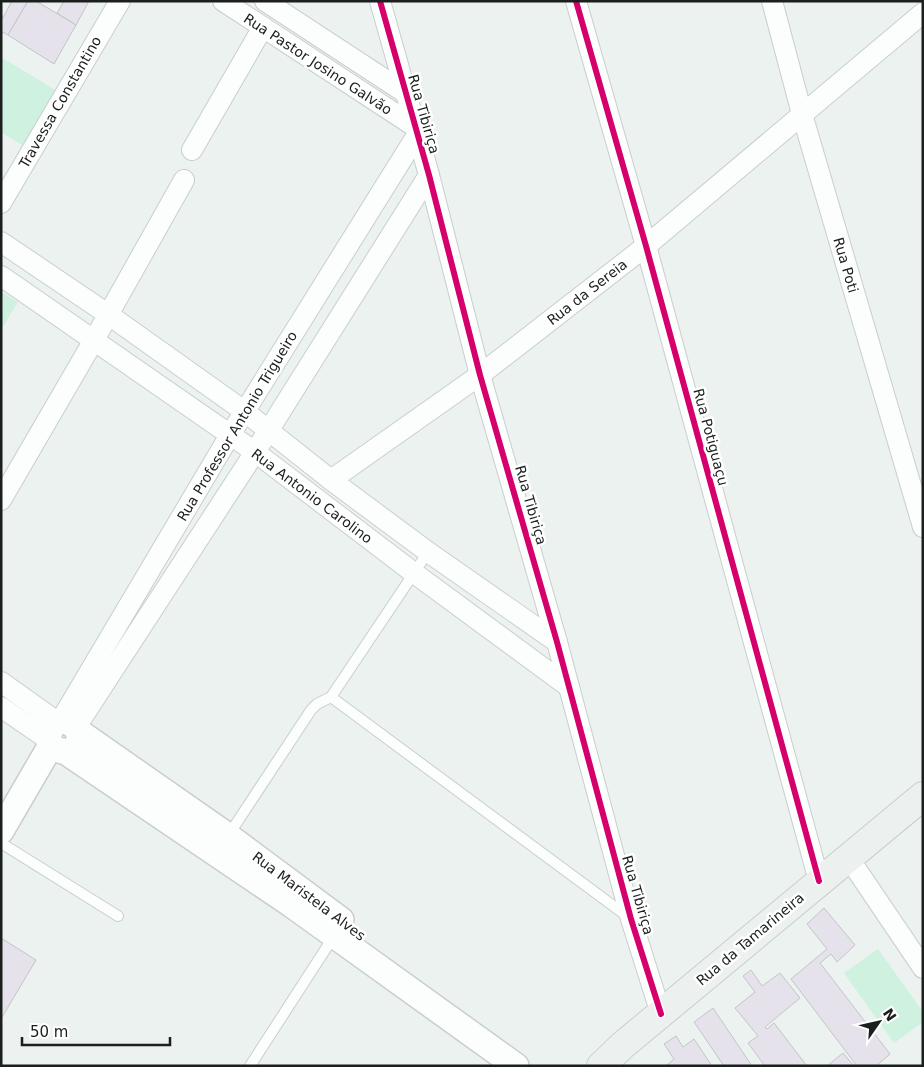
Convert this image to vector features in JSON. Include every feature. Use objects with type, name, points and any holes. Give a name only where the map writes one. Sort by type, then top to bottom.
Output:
[{"type":"main road","name":"Rua da Tamarineira","points":[[601,1066],[623,1045],[923,796]]},
{"type":"main road","name":"Rua da Tamarineira","points":[[581,1066],[623,1045]]},
{"type":"street","name":"Travessa Constantino","points":[[1,203],[120,1]]},
{"type":"street","name":"Rua Pastor Josino Galvão","points":[[223,1],[416,131]]},
{"type":"street","name":"Rua Pastor Josino Galvão","points":[[266,1],[404,92]]},
{"type":"street","name":"Rua Tibiriça","points":[[380,1],[404,92],[429,175],[480,375],[557,642],[631,919],[661,1014]]},
{"type":"street","name":"Rua Potiguaçu","points":[[576,1],[646,246],[819,881]]},
{"type":"street","name":"Rua Poti","points":[[772,1],[802,114],[923,527]]},
{"type":"street","name":"Rua da Sereia","points":[[332,480],[480,375],[646,246],[923,13]]},
{"type":"street","points":[[192,150],[263,27]]},
{"type":"street","name":"Rua Professor Antonio Trigueiro","points":[[62,736],[230,434],[416,131]]},
{"type":"street","name":"Rua Professor Antonio Trigueiro","points":[[5,824],[62,736],[255,452],[429,175]]},
{"type":"street","points":[[1,500],[109,315],[184,180]]},
{"type":"street","name":"Rua Antonio Carolino","points":[[1,242],[109,315],[244,411],[428,552],[557,642]]},
{"type":"street","name":"Rua Antonio Carolino","points":[[1,276],[255,452],[414,573],[569,687]]},
{"type":"street","name":"Rua Maristela Alves","points":[[1,682],[62,736],[334,936],[516,1066]]},
{"type":"street","name":"Rua Maristela Alves","points":[[1,707],[62,736],[228,836],[534,1066]]},
{"type":"street","points":[[848,857],[923,968]]},
{"type":"lane","points":[[228,836],[311,710],[316,704],[331,697],[428,552]]},
{"type":"lane","points":[[331,697],[631,919]]},
{"type":"lane","points":[[1,843],[118,916]]},
{"type":"lane","points":[[250,1066],[334,936]]},
{"type":"green space","points":[[1,57],[60,93],[27,148],[1,132]]},
{"type":"green space","points":[[1,292],[18,302],[1,330]]},
{"type":"green space","points":[[878,949],[923,1012],[923,1022],[894,1043],[844,973]]},
{"type":"building","points":[[12,1],[28,1],[8,35],[3,32],[1,35],[1,21]]},
{"type":"building","points":[[28,1],[36,1],[76,25],[54,64],[8,35]]},
{"type":"building","points":[[64,1],[89,1],[76,25],[57,13]]},
{"type":"building","points":[[824,908],[855,945],[837,962],[831,954],[820,963],[890,1054],[876,1066],[857,1066],[791,979],[827,949],[807,924]]},
{"type":"building","points":[[1,938],[36,960],[1,1019]]},
{"type":"building","points":[[751,970],[762,986],[780,973],[800,998],[765,1027],[767,1029],[774,1023],[807,1066],[765,1066],[748,1043],[758,1036],[735,1008],[755,992],[743,976]]},
{"type":"building","points":[[713,1008],[752,1066],[724,1066],[694,1022]]},
{"type":"building","points":[[676,1036],[683,1047],[694,1039],[712,1066],[666,1066],[674,1059],[664,1044]]},
{"type":"building","points":[[843,1053],[854,1066],[827,1066]]},
{"type":"cycle path","points":[[380,1],[429,175],[480,375],[557,642],[631,919],[661,1014]]},
{"type":"cycle path","points":[[576,1],[646,246],[819,881]]}]
